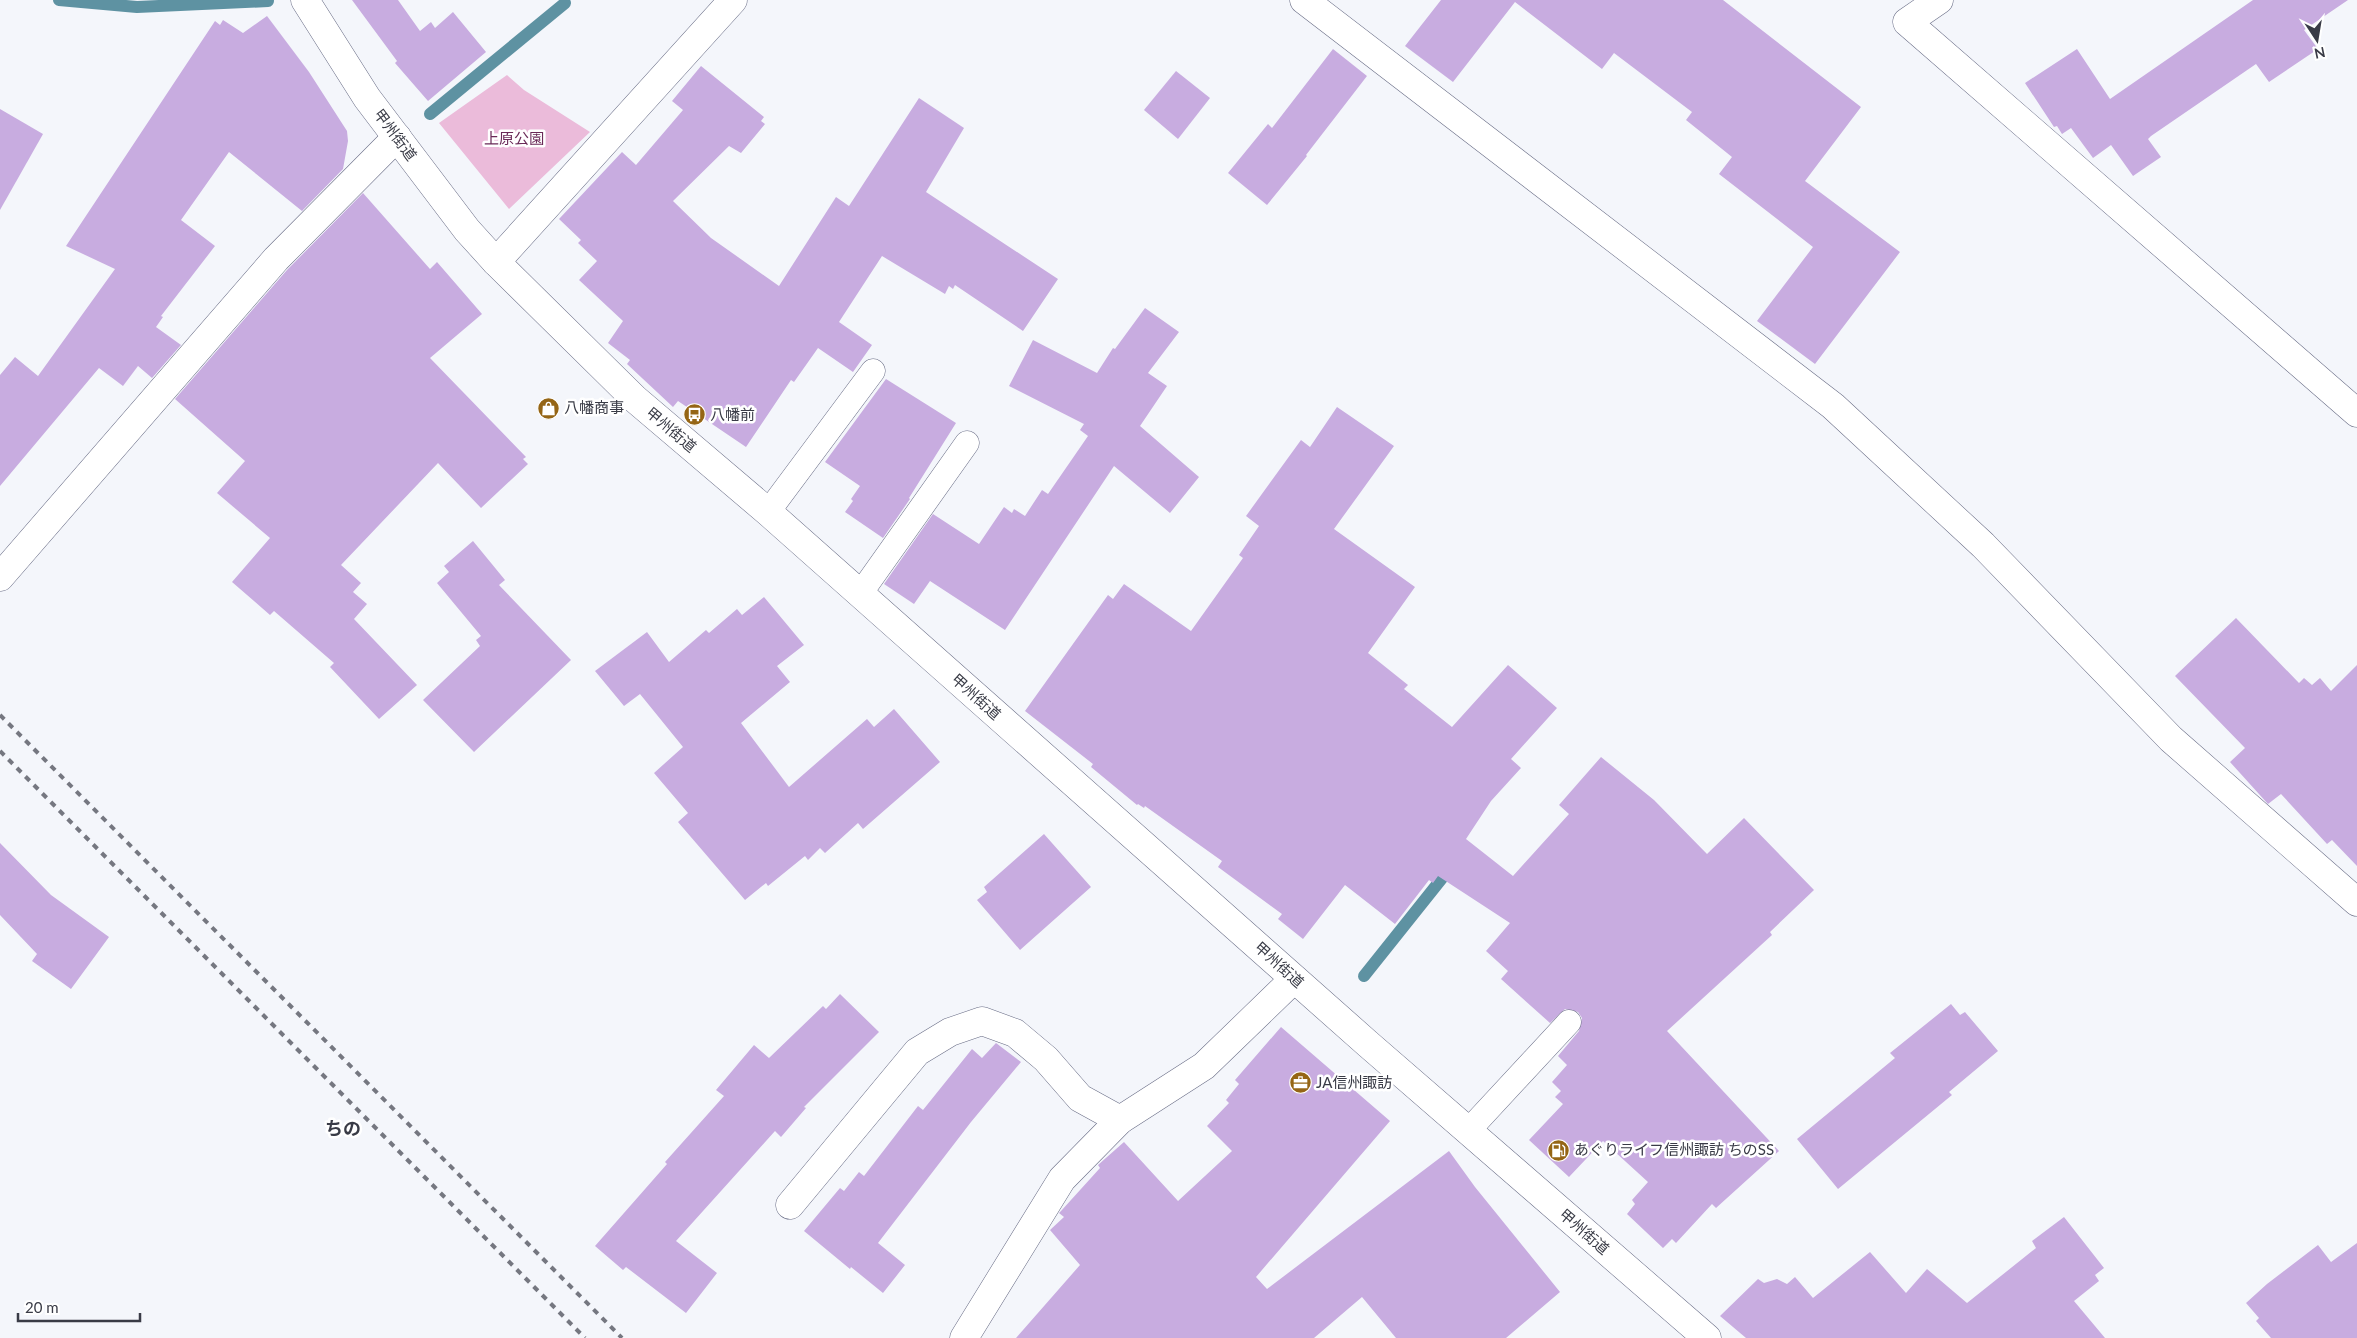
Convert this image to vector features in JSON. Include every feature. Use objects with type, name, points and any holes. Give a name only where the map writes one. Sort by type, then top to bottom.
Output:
[{"type":"main road","name":"甲州街道","points":[[305,0],[368,98],[467,230],[496,262],[635,399],[768,512],[1294,979],[1707,1338]]},
{"type":"main road","points":[[496,262],[733,0]]},
{"type":"main road","points":[[1304,0],[1833,406],[1983,545],[2171,739],[2357,902]]},
{"type":"main road","points":[[1939,0],[1907,22],[2357,413]]},
{"type":"main road","points":[[0,577],[276,259],[397,137]]},
{"type":"main road","points":[[964,1338],[1062,1179],[1120,1120],[1204,1066],[1294,979]]},
{"type":"main road","points":[[790,1205],[917,1052],[950,1032],[982,1022],[1015,1033],[1046,1059],[1080,1098],[1120,1120]]},
{"type":"lane","points":[[768,512],[873,371]]},
{"type":"lane","points":[[860,594],[967,443]]},
{"type":"lane","points":[[1468,1131],[1569,1022]]},
{"type":"green space","name":"上原公園","points":[[507,75],[524,90],[590,132],[509,209],[439,123]]},
{"type":"building","points":[[352,0],[398,0],[420,31],[431,22],[435,28],[453,12],[486,52],[428,101],[395,63],[397,61]]},
{"type":"building","points":[[1441,0],[1723,0],[1861,107],[1805,181],[1900,252],[1815,364],[1757,321],[1813,247],[1719,174],[1732,157],[1686,120],[1692,112],[1614,53],[1602,69],[1515,2],[1453,82],[1405,46]]},
{"type":"building","points":[[2253,0],[2348,0],[2304,30],[2318,49],[2269,82],[2256,64],[2151,136],[2148,139],[2161,157],[2133,176],[2111,145],[2093,158],[2071,128],[2062,134],[2057,126],[2054,127],[2025,83],[2077,49],[2110,99]]},
{"type":"building","points":[[267,16],[309,72],[347,131],[348,141],[343,169],[302,211],[229,152],[181,220],[215,246],[161,316],[163,317],[156,327],[181,345],[152,378],[138,366],[123,386],[99,368],[0,486],[0,375],[15,357],[38,376],[115,269],[66,246],[215,21],[220,25],[223,20],[243,33]]},
{"type":"building","points":[[1333,49],[1367,76],[1307,156],[1267,205],[1228,173],[1268,124],[1272,128]]},
{"type":"building","points":[[701,66],[764,117],[761,121],[765,124],[741,153],[729,146],[673,201],[711,238],[779,286],[836,197],[849,206],[919,98],[964,128],[926,192],[1058,279],[1023,331],[955,285],[953,289],[949,286],[945,294],[882,256],[839,322],[872,345],[853,372],[818,348],[794,382],[791,380],[746,447],[678,401],[673,407],[627,364],[630,360],[608,343],[623,321],[579,280],[597,261],[578,243],[581,240],[559,219],[622,152],[636,165],[683,110],[672,101]]},
{"type":"building","points":[[1176,71],[1210,98],[1178,139],[1144,110]]},
{"type":"building","points":[[0,109],[43,134],[0,210]]},
{"type":"building","points":[[363,193],[430,269],[437,262],[482,314],[430,358],[526,457],[523,459],[528,464],[481,508],[438,463],[341,565],[361,583],[353,592],[367,604],[354,619],[417,685],[379,719],[330,667],[334,663],[274,611],[270,615],[232,582],[270,538],[217,493],[245,461],[175,399],[287,270]]},
{"type":"building","points":[[1145,308],[1179,332],[1148,373],[1167,386],[1140,426],[1199,477],[1170,513],[1114,466],[1005,630],[930,581],[914,604],[884,584],[933,514],[979,544],[1004,507],[1012,513],[1014,509],[1025,516],[1042,490],[1048,494],[1088,436],[1080,430],[1084,424],[1009,386],[1033,340],[1097,373],[1113,348],[1115,349]]},
{"type":"building","points":[[886,379],[956,423],[910,499],[883,538],[845,512],[860,486],[825,462]]},
{"type":"building","points":[[1337,407],[1394,446],[1334,529],[1415,587],[1368,653],[1408,685],[1404,689],[1452,727],[1508,665],[1557,708],[1511,759],[1521,768],[1491,801],[1466,839],[1513,876],[1569,814],[1559,805],[1601,757],[1654,800],[1707,854],[1744,818],[1814,890],[1770,932],[1772,935],[1667,1031],[1779,1151],[1716,1208],[1712,1204],[1676,1243],[1672,1239],[1663,1248],[1627,1214],[1635,1204],[1632,1200],[1648,1182],[1603,1141],[1569,1177],[1529,1140],[1563,1104],[1555,1097],[1561,1091],[1552,1082],[1567,1065],[1558,1056],[1579,1031],[1582,1018],[1578,1012],[1565,1009],[1550,1023],[1501,979],[1508,971],[1486,951],[1510,923],[1438,876],[1433,883],[1429,880],[1395,924],[1345,885],[1303,939],[1278,919],[1282,914],[1218,867],[1222,861],[1145,806],[1144,808],[1137,805],[1091,767],[1093,764],[1025,711],[1108,595],[1113,599],[1124,584],[1191,631],[1243,558],[1239,555],[1259,526],[1246,516],[1301,440],[1310,447]]},
{"type":"building","points":[[473,541],[505,580],[499,585],[571,660],[474,752],[423,700],[480,646],[476,640],[481,636],[437,583],[449,572],[444,566]]},
{"type":"building","points":[[764,597],[804,645],[777,666],[790,682],[741,723],[789,787],[867,719],[874,727],[894,709],[940,762],[863,829],[858,823],[825,853],[820,848],[808,860],[805,856],[768,886],[766,883],[745,900],[678,822],[688,813],[654,773],[683,747],[640,694],[624,706],[595,671],[647,632],[669,662],[706,630],[709,633],[737,609],[742,615]]},
{"type":"building","points":[[2236,618],[2299,683],[2304,678],[2312,685],[2320,678],[2331,691],[2357,665],[2357,866],[2332,840],[2327,844],[2281,794],[2268,804],[2230,762],[2245,748],[2175,676]]},
{"type":"building","points":[[1044,834],[1091,887],[1020,950],[977,900],[987,892],[984,887]]},
{"type":"building","points":[[0,843],[51,895],[109,937],[71,989],[32,961],[37,954],[0,915]]},
{"type":"building","points":[[840,994],[879,1032],[804,1107],[806,1108],[781,1137],[775,1131],[676,1241],[717,1273],[686,1313],[626,1267],[623,1270],[595,1246],[667,1164],[665,1162],[724,1096],[716,1090],[754,1045],[769,1058],[823,1006],[826,1009]]},
{"type":"building","points":[[1951,1004],[1960,1015],[1965,1012],[1998,1051],[1949,1092],[1952,1095],[1838,1189],[1797,1139],[1895,1058],[1890,1053]]},
{"type":"building","points":[[1281,1027],[1390,1121],[1256,1277],[1267,1289],[1449,1151],[1475,1187],[1560,1292],[1506,1338],[1396,1338],[1362,1297],[1314,1338],[1016,1338],[1080,1265],[1050,1230],[1064,1217],[1059,1213],[1100,1168],[1098,1165],[1124,1142],[1178,1201],[1232,1151],[1207,1126],[1229,1103],[1226,1100],[1239,1084],[1235,1080]]},
{"type":"building","points":[[996,1043],[1021,1062],[971,1122],[878,1243],[905,1265],[883,1293],[804,1231],[840,1188],[844,1191],[859,1172],[864,1176],[918,1106],[923,1110],[972,1049],[982,1058]]},
{"type":"building","points":[[2064,1217],[2104,1268],[2095,1275],[2099,1281],[2074,1301],[2105,1338],[1746,1338],[1720,1316],[1758,1279],[1764,1283],[1777,1279],[1787,1284],[1795,1277],[1813,1298],[1870,1252],[1906,1293],[1927,1269],[1967,1303],[2036,1248],[2032,1241]]},
{"type":"building","points":[[2357,1243],[2357,1338],[2271,1338],[2256,1321],[2259,1318],[2246,1303],[2267,1284],[2318,1245],[2331,1262]]},
{"type":"waterway","points":[[59,0],[137,7],[268,1]]},
{"type":"waterway","points":[[430,114],[565,3]]},
{"type":"waterway","points":[[1364,976],[1451,867]]},
{"type":"railway","points":[[0,715],[622,1338]]},
{"type":"railway","points":[[0,751],[585,1338]]},
{"type":"place","name":"八幡商事","points":[[548,408]]},
{"type":"place","name":"八幡前","points":[[694,415]]},
{"type":"place","name":"JA信州諏訪","points":[[1300,1083]]},
{"type":"place","name":"あぐりライフ信州諏訪 ちのSS","points":[[1558,1150]]},
{"type":"district","name":"ちの","points":[[343,1129]]}]
